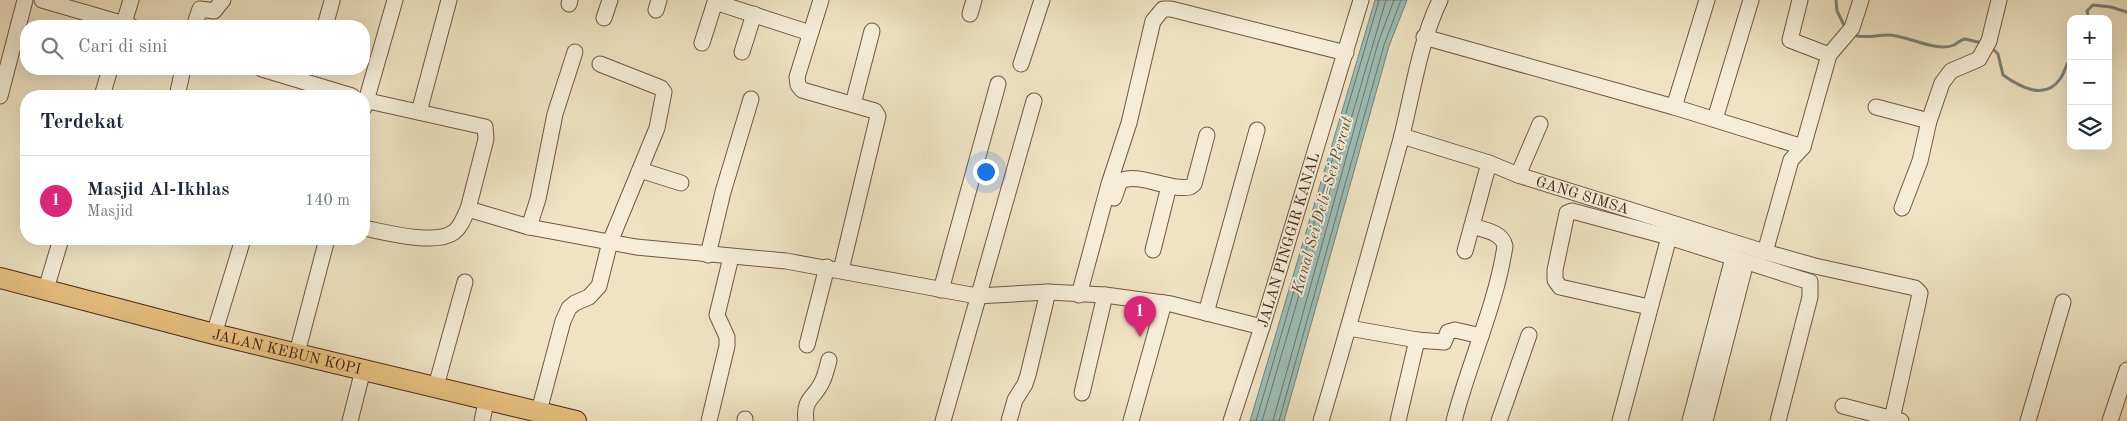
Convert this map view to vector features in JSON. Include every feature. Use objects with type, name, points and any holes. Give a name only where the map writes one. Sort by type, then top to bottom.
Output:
[{"type":"main road","name":"JALAN KEBUN KOPI","points":[[0,278],[214,334],[487,398],[576,421]]},
{"type":"street","points":[[0,96],[25,0]]},
{"type":"street","points":[[42,0],[109,20]]},
{"type":"street","points":[[127,20],[131,0]]},
{"type":"street","points":[[196,20],[200,4],[214,11],[223,0]]},
{"type":"street","points":[[370,74],[395,0]]},
{"type":"street","points":[[419,112],[448,0]]},
{"type":"street","points":[[604,18],[610,0]]},
{"type":"street","points":[[807,345],[834,269],[878,116],[874,111],[802,90],[798,85],[797,77],[821,0]]},
{"type":"street","points":[[1021,64],[1042,0]]},
{"type":"street","name":"JALAN PINGGIR KANAL","points":[[1231,421],[1262,327],[1361,0]]},
{"type":"street","points":[[1321,421],[1349,328],[1402,136],[1424,37],[1440,0]]},
{"type":"street","points":[[1674,107],[1707,0]]},
{"type":"street","points":[[1715,119],[1751,0]]},
{"type":"street","points":[[1800,0],[1790,40],[1832,52]]},
{"type":"street","points":[[1765,252],[1791,160],[1803,147],[1832,52],[1852,28],[1861,0]]},
{"type":"street","points":[[1902,208],[1920,161],[1929,121],[1942,83],[1951,71],[1979,59],[1989,41],[1999,0]]},
{"type":"street","points":[[327,20],[332,1]]},
{"type":"street","points":[[702,43],[715,2],[810,32]]},
{"type":"street","points":[[1084,295],[1109,184],[1129,123],[1150,31],[1157,13],[1163,9],[1171,9],[1346,53]]},
{"type":"street","points":[[742,52],[754,14]]},
{"type":"street","points":[[853,104],[872,31]]},
{"type":"street","points":[[1424,37],[1674,107],[1803,147]]},
{"type":"street","points":[[529,226],[538,199],[555,114],[575,52]]},
{"type":"street","points":[[539,411],[563,321],[575,303],[589,297],[599,286],[610,242],[657,128],[664,92],[661,88],[600,64]]},
{"type":"street","points":[[104,90],[108,75]]},
{"type":"street","points":[[178,90],[181,75]]},
{"type":"street","points":[[365,90],[370,75]]},
{"type":"street","points":[[311,76],[339,90]]},
{"type":"street","points":[[941,290],[998,84]]},
{"type":"street","points":[[708,255],[725,184],[751,99]]},
{"type":"street","points":[[943,421],[1034,101]]},
{"type":"street","points":[[370,103],[485,127],[486,139],[468,209],[459,227],[448,236],[418,237],[370,229]]},
{"type":"street","points":[[1876,108],[1929,121]]},
{"type":"street","points":[[1518,175],[1540,124]]},
{"type":"street","points":[[1206,312],[1257,130]]},
{"type":"street","points":[[1084,295],[1120,181],[1129,177],[1168,186],[1187,188],[1194,184],[1206,135]]},
{"type":"street","name":"GANG SIMSA","points":[[1402,136],[1489,163],[1518,175],[1765,252],[1815,266],[1915,288],[1920,293],[1897,420]]},
{"type":"street","points":[[1465,251],[1489,163]]},
{"type":"street","points":[[640,170],[681,183]]},
{"type":"street","points":[[1153,250],[1168,186]]},
{"type":"street","points":[[468,209],[529,226],[636,247],[786,261],[977,296],[1048,292],[1105,295],[1164,303],[1262,327]]},
{"type":"street","points":[[1649,307],[1560,287],[1555,280],[1556,270],[1568,213],[1572,211],[1669,237],[1805,280],[1811,284],[1810,297],[1778,421]]},
{"type":"street","points":[[1454,421],[1481,336],[1506,246],[1504,239],[1498,235],[1472,226]]},
{"type":"street","points":[[1620,421],[1669,237]]},
{"type":"street","points":[[46,289],[59,245]]},
{"type":"street","points":[[214,334],[241,245]]},
{"type":"street","points":[[297,353],[325,245]]},
{"type":"street","points":[[709,421],[727,346],[727,336],[717,315],[732,257]]},
{"type":"street","points":[[1690,421],[1739,260]]},
{"type":"street","points":[[1705,421],[1739,260]]},
{"type":"street","points":[[436,386],[465,282]]},
{"type":"street","points":[[1008,421],[1014,400],[1025,384],[1048,292]]},
{"type":"street","points":[[1082,393],[1105,295]]},
{"type":"street","points":[[2028,421],[2064,302]]},
{"type":"street","points":[[1131,421],[1164,303]]},
{"type":"street","points":[[1349,328],[1418,340],[1444,342],[1448,332],[1455,330],[1481,336]]},
{"type":"street","points":[[1499,421],[1529,335]]},
{"type":"street","points":[[1398,421],[1418,340]]},
{"type":"street","points":[[806,421],[810,398],[820,386],[829,360]]},
{"type":"street","points":[[350,421],[363,370]]},
{"type":"street","points":[[2110,421],[2127,370]]},
{"type":"street","points":[[482,421],[487,398]]},
{"type":"street","points":[[1843,406],[1897,420]]},
{"type":"water","name":"Kanal Sei Deli–Sei Percut","points":[[1375,0],[1407,0],[1389,46],[1284,421],[1250,421]]},
{"type":"waterway","points":[[1836,0],[1837,11],[1845,27]]},
{"type":"waterway","points":[[2088,15],[2087,11],[2093,5],[2111,7],[2127,12]]},
{"type":"waterway","points":[[1853,35],[1862,37],[1896,36],[1939,47],[1954,45],[1965,39],[1982,43]]},
{"type":"waterway","points":[[1990,46],[1998,54],[2003,75],[2017,84],[2032,90],[2040,91],[2054,86],[2062,76],[2070,60]]},
{"type":"place","name":"Masjid Al-Ikhlas","points":[[1140,337]]}]
